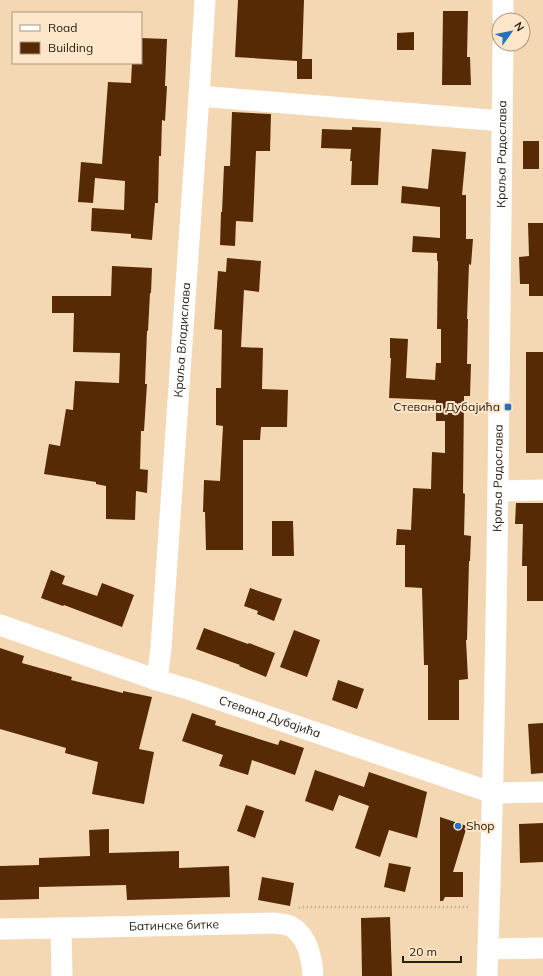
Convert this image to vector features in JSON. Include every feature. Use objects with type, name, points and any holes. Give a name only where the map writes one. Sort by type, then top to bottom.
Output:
[{"type":"street","name":"Краља Владислава","points":[[157,680],[205,0]]},
{"type":"street","points":[[503,0],[503,12]]},
{"type":"street","name":"Краља Радослава","points":[[487,976],[493,793],[498,491],[502,52]]},
{"type":"street","points":[[199,96],[502,120]]},
{"type":"street","points":[[498,491],[543,490]]},
{"type":"street","name":"Стевана Дубајића","points":[[0,625],[157,680],[188,689],[493,793],[543,792]]},
{"type":"street","name":"Батинске битке","points":[[0,928],[275,923],[289,925],[299,933],[307,947],[313,976]]},
{"type":"street","points":[[61,928],[62,976]]},
{"type":"street","points":[[488,949],[543,948]]},
{"type":"path","points":[[275,923],[301,908],[489,907]]},
{"type":"building","points":[[238,0],[304,0],[302,59],[312,59],[312,79],[297,79],[297,61],[235,57]]},
{"type":"building","points":[[443,11],[468,11],[467,57],[470,57],[471,85],[442,85]]},
{"type":"building","points":[[414,32],[414,50],[397,50],[397,33]]},
{"type":"building","points":[[142,38],[167,39],[165,121],[162,120],[161,156],[159,156],[158,203],[155,203],[152,240],[131,238],[131,234],[91,231],[92,208],[124,210],[125,181],[95,178],[93,203],[78,202],[81,162],[102,164],[108,82],[131,83],[132,64],[142,64]]},
{"type":"building","points":[[232,112],[271,114],[270,151],[256,151],[253,222],[236,221],[235,246],[220,245],[224,166],[230,166]]},
{"type":"building","points":[[352,127],[381,128],[378,185],[351,185],[351,149],[321,148],[322,129],[352,130]]},
{"type":"building","points":[[523,141],[539,141],[539,169],[523,169]]},
{"type":"building","points":[[432,149],[466,152],[462,195],[466,195],[466,239],[473,239],[471,265],[469,264],[467,319],[467,364],[471,364],[470,396],[464,396],[464,535],[471,536],[466,640],[468,679],[459,680],[459,720],[428,720],[428,665],[424,665],[422,588],[405,587],[405,545],[396,545],[397,529],[411,530],[413,488],[431,489],[432,452],[445,453],[445,421],[436,421],[436,400],[389,398],[391,358],[390,338],[408,339],[406,378],[435,380],[436,363],[441,363],[441,329],[437,329],[437,253],[412,252],[413,236],[440,238],[440,207],[401,203],[402,186],[428,189]]},
{"type":"building","points":[[528,223],[543,223],[543,296],[529,296],[529,284],[520,284],[519,257],[529,256]]},
{"type":"building","points":[[227,258],[261,261],[259,292],[244,290],[241,347],[263,348],[262,389],[288,390],[287,427],[261,427],[260,440],[243,440],[243,550],[206,550],[205,512],[203,512],[204,480],[220,481],[223,426],[216,425],[216,388],[221,388],[222,330],[214,329],[218,271],[226,272]]},
{"type":"building","points":[[112,266],[152,268],[147,331],[145,384],[147,384],[144,431],[141,431],[140,469],[148,470],[147,493],[136,491],[135,520],[106,519],[106,486],[96,484],[96,482],[44,474],[49,444],[60,446],[66,409],[73,410],[75,381],[119,383],[120,353],[73,352],[74,313],[52,313],[52,296],[111,296]]},
{"type":"building","points":[[526,352],[543,352],[543,453],[526,453]]},
{"type":"building","points":[[516,503],[543,503],[543,601],[527,601],[527,566],[522,566],[523,524],[515,524]]},
{"type":"building","points":[[272,521],[293,521],[294,556],[272,556]]},
{"type":"building","points":[[51,570],[65,576],[62,584],[97,596],[102,583],[134,595],[122,627],[41,598]]},
{"type":"building","points":[[250,588],[282,599],[274,621],[257,614],[258,611],[244,606]]},
{"type":"building","points":[[204,628],[275,653],[266,677],[239,666],[240,665],[196,649]]},
{"type":"building","points":[[294,630],[320,640],[307,677],[280,667]]},
{"type":"building","points":[[0,648],[24,656],[22,663],[72,677],[71,680],[123,693],[123,691],[152,697],[139,749],[154,752],[144,804],[92,794],[98,762],[65,753],[66,748],[0,729]]},
{"type":"building","points":[[338,680],[364,689],[357,709],[332,700]]},
{"type":"building","points":[[192,713],[216,721],[215,725],[278,745],[280,740],[304,748],[295,775],[252,760],[248,775],[219,766],[223,755],[182,741]]},
{"type":"building","points":[[543,723],[543,773],[531,774],[528,724]]},
{"type":"building","points":[[315,770],[364,787],[369,772],[427,792],[417,838],[389,830],[380,857],[355,848],[369,806],[339,795],[333,811],[305,801]]},
{"type":"building","points":[[246,805],[264,811],[255,838],[237,831]]},
{"type":"building","points":[[440,817],[467,826],[453,872],[463,872],[463,897],[445,897],[443,901],[440,901]]},
{"type":"building","points":[[543,823],[543,862],[520,863],[519,824]]},
{"type":"building","points":[[109,829],[109,853],[179,851],[179,868],[229,866],[230,897],[127,900],[126,885],[39,887],[39,899],[0,900],[0,866],[39,865],[39,858],[90,856],[89,830]]},
{"type":"building","points":[[389,863],[411,867],[405,892],[384,887]]},
{"type":"building","points":[[262,877],[294,883],[290,906],[258,900]]},
{"type":"building","points":[[390,917],[392,976],[362,976],[361,918]]},
{"type":"place","name":"Стевана Дубајића","points":[[508,407]]},
{"type":"place","name":"Shop","points":[[458,826]]}]
